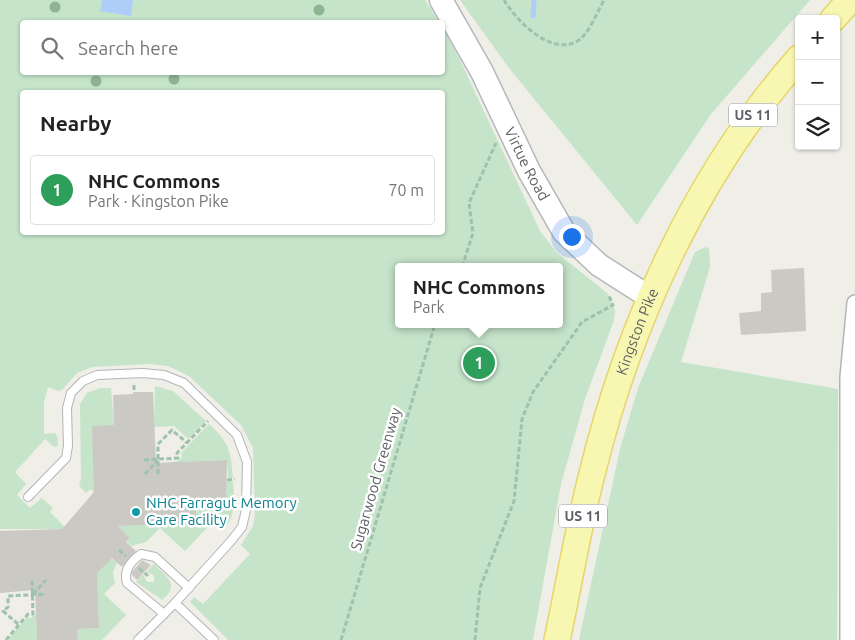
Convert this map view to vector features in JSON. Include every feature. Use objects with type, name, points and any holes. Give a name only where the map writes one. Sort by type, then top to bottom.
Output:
[{"type":"main road","points":[[837,15],[850,0]]},
{"type":"main road","name":"Kingston Pike","points":[[557,640],[592,474],[614,394],[649,297],[713,177],[766,96],[797,60]]},
{"type":"street","name":"Virtue Road","points":[[441,0],[482,72],[529,171],[564,232],[599,265],[649,297]]},
{"type":"street","points":[[848,640],[848,377],[855,304]]},
{"type":"lane","points":[[28,497],[66,458],[68,446],[67,408],[71,393],[83,381],[97,375],[164,375],[184,383],[237,435],[244,447],[246,462],[246,510],[242,527],[176,603],[138,640]]},
{"type":"lane","points":[[164,614],[126,583],[126,568],[132,561],[141,554],[152,555],[189,588]]},
{"type":"lane","points":[[176,603],[214,640]]},
{"type":"path","points":[[504,0],[512,14],[536,35],[556,44],[576,42],[586,33],[604,0]]},
{"type":"path","points":[[463,263],[473,234],[469,203],[498,139]]},
{"type":"path","points":[[475,640],[480,588],[514,501],[522,419],[533,392],[582,322],[613,305],[609,296]]},
{"type":"path","name":"Sugarwood Greenway","points":[[341,640],[434,328]]},
{"type":"path","points":[[134,385],[134,392]]},
{"type":"path","points":[[144,460],[178,458],[177,453],[208,421]]},
{"type":"path","points":[[158,474],[158,444],[172,430],[187,443]]},
{"type":"path","points":[[145,474],[158,459]]},
{"type":"path","points":[[228,480],[235,480]]},
{"type":"path","points":[[32,595],[46,580]]},
{"type":"path","points":[[6,640],[28,614],[33,614],[32,581]]},
{"type":"path","points":[[18,624],[3,611],[8,607],[8,596],[46,594]]},
{"type":"green space","points":[[0,0],[425,0],[438,20],[20,20],[20,75],[445,75],[445,32],[540,231],[556,252],[607,293],[615,310],[614,320],[585,399],[561,484],[533,640],[228,640],[190,602],[194,597],[203,604],[250,554],[241,545],[253,526],[255,514],[253,448],[241,425],[189,376],[168,366],[150,364],[92,367],[77,373],[62,390],[58,391],[48,387],[44,402],[44,434],[55,433],[58,439],[58,446],[54,447],[45,439],[15,472],[26,484],[17,495],[30,508],[42,498],[53,508],[50,512],[65,527],[62,529],[0,529]]},
{"type":"green space","points":[[460,0],[810,0],[711,114],[637,225],[509,68]]},
{"type":"green space","points":[[706,247],[709,249],[710,267],[681,362],[838,389],[837,640],[579,640],[620,449],[638,388],[695,252]]},
{"type":"green space","points":[[155,386],[173,391],[206,421],[190,438],[187,438],[174,426],[154,427]]},
{"type":"green space","points":[[101,388],[111,388],[114,425],[94,492],[90,489],[86,493],[79,486],[81,479],[80,404],[87,393]]},
{"type":"green space","points":[[209,424],[221,436],[228,448],[233,478],[228,478],[227,460],[162,463],[178,461],[182,457],[181,453]]},
{"type":"green space","points":[[233,481],[234,506],[229,523],[225,528],[215,519],[185,551],[160,528],[146,542],[131,546],[127,542],[130,538],[118,526],[196,523],[196,502],[226,501],[225,482]]},
{"type":"green space","points":[[96,550],[117,562],[113,572],[115,583],[104,594],[126,615],[102,640],[78,640],[77,629],[99,628]]},
{"type":"green space","points":[[154,564],[167,577],[171,585],[168,595],[162,600],[136,582],[143,574],[147,582],[154,582],[154,575],[146,572]]},
{"type":"green space","points":[[36,614],[37,640],[8,640],[27,617],[31,618]]},
{"type":"water","points":[[102,0],[133,0],[131,16],[100,11]]},
{"type":"building","points":[[804,268],[806,331],[741,335],[739,313],[761,311],[761,293],[772,292],[771,270]]},
{"type":"building","name":"NHC Farragut Memory Care Facility","points":[[133,392],[153,392],[156,463],[227,460],[226,501],[196,502],[196,523],[118,526],[130,538],[126,542],[136,551],[122,567],[112,558],[97,573],[99,628],[77,629],[78,640],[37,640],[35,590],[0,593],[0,531],[62,529],[94,492],[92,426],[114,425],[113,395],[133,394]]},
{"type":"building","points":[[142,560],[151,565],[137,580],[132,575],[132,572]]},
{"type":"waterway","points":[[533,16],[534,0]]},
{"type":"place","name":"NHC Commons","points":[[479,363]]},
{"type":"place","name":"NHC Farragut Memory Care Facility","points":[[136,512]]}]
